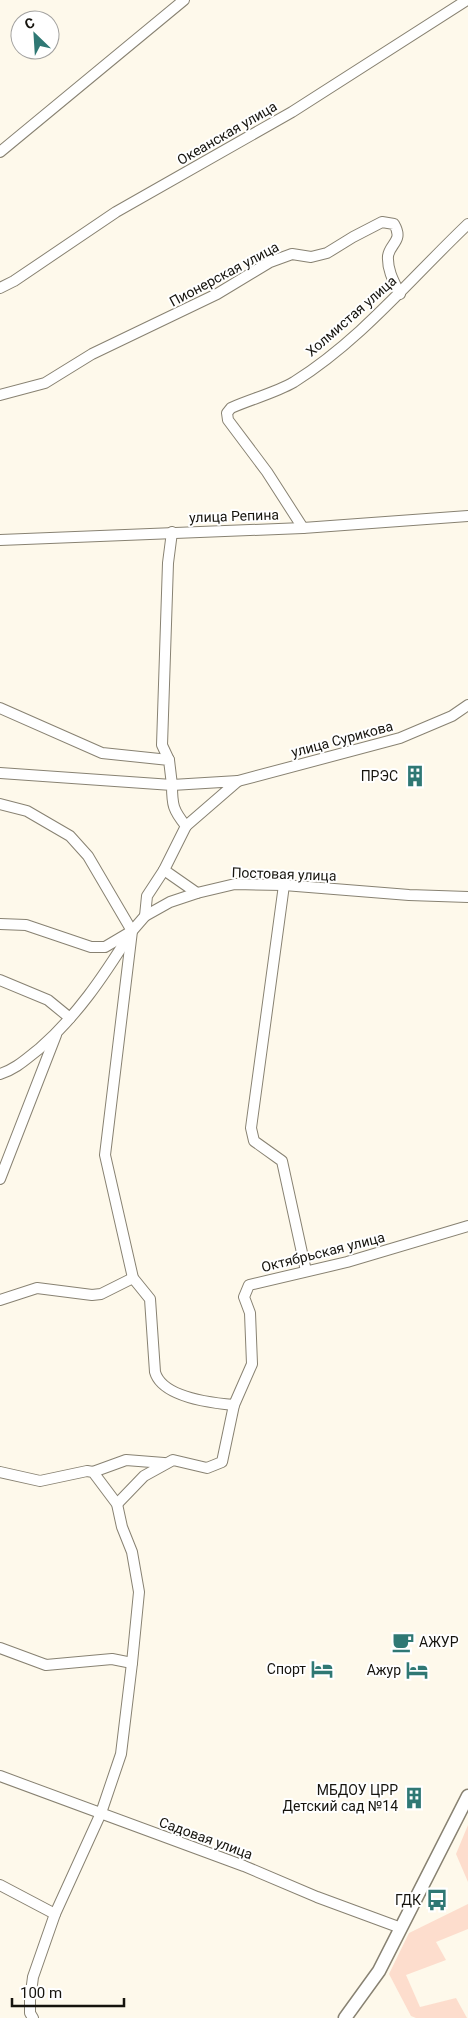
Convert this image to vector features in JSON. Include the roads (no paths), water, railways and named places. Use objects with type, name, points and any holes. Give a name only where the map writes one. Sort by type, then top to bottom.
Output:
[{"type":"main road","points":[[346,2018],[379,1971],[468,1796]]},
{"type":"street","points":[[0,152],[184,0]]},
{"type":"street","name":"Океанская улица","points":[[0,288],[14,281],[116,212],[292,112],[467,0]]},
{"type":"street","name":"Пионерская улица","points":[[0,395],[45,383],[92,354],[217,294],[270,262],[292,254],[311,257],[327,254],[353,236],[382,222],[394,224],[398,230],[397,240],[388,255],[390,274],[400,294]]},
{"type":"street","name":"Холмистая улица","points":[[303,528],[268,472],[228,420],[227,414],[230,408],[292,382],[338,349],[400,294],[468,224]]},
{"type":"street","name":"улица Репина","points":[[0,540],[303,528],[468,516]]},
{"type":"street","points":[[172,532],[168,563],[162,745],[169,760],[172,804],[176,814],[186,826]]},
{"type":"street","name":"улица Сурикова","points":[[238,781],[400,738],[452,716],[468,705]]},
{"type":"street","points":[[0,708],[102,753],[169,760]]},
{"type":"street","name":"улица Сурикова","points":[[452,716],[468,715]]},
{"type":"street","points":[[0,774],[172,785],[238,781]]},
{"type":"street","points":[[145,916],[147,896],[164,870],[186,826],[238,781]]},
{"type":"street","points":[[0,804],[27,810],[70,836],[88,856],[132,931],[105,1155],[133,1278],[150,1300],[157,1380],[163,1386],[176,1392],[212,1403],[234,1405]]},
{"type":"street","points":[[164,870],[197,893]]},
{"type":"street","name":"Постовая улица","points":[[0,924],[26,925],[91,947],[105,946],[132,931],[145,916],[170,902],[235,884],[284,885],[409,895],[468,897]]},
{"type":"street","points":[[284,885],[251,1128],[254,1141],[282,1161],[306,1271]]},
{"type":"street","points":[[0,1074],[20,1065],[57,1034],[96,988],[132,931]]},
{"type":"street","points":[[0,980],[48,1000],[70,1018]]},
{"type":"street","points":[[0,1179],[57,1034]]},
{"type":"street","name":"Октябрьская улица","points":[[164,1463],[173,1460],[207,1468],[222,1462],[234,1405],[252,1364],[250,1313],[244,1297],[249,1285],[347,1262],[468,1226]]},
{"type":"street","points":[[0,1300],[37,1288],[92,1295],[102,1294],[133,1278]]},
{"type":"street","points":[[0,1472],[40,1481],[87,1471],[93,1472],[126,1460],[164,1463]]},
{"type":"street","points":[[117,1504],[144,1476],[164,1463]]},
{"type":"street","points":[[33,2018],[30,2013],[30,2000],[34,1977],[55,1914],[101,1813],[121,1754],[132,1663],[139,1592],[132,1552],[122,1527],[117,1504],[93,1472]]},
{"type":"street","points":[[0,1648],[46,1665],[112,1659],[132,1663]]},
{"type":"street","name":"Садовая улица","points":[[0,1776],[244,1866],[401,1928]]},
{"type":"street","points":[[0,1885],[55,1914]]},
{"type":"place","name":"ПРЭС","points":[[415,776]]},
{"type":"place","name":"АЖУР","points":[[403,1642]]},
{"type":"place","name":"Спорт","points":[[322,1669]]},
{"type":"place","name":"Ажур","points":[[417,1670]]},
{"type":"place","name":"МБДОУ ЦРР Детский сад №14","points":[[414,1798]]},
{"type":"place","name":"ГДК","points":[[437,1900]]}]
